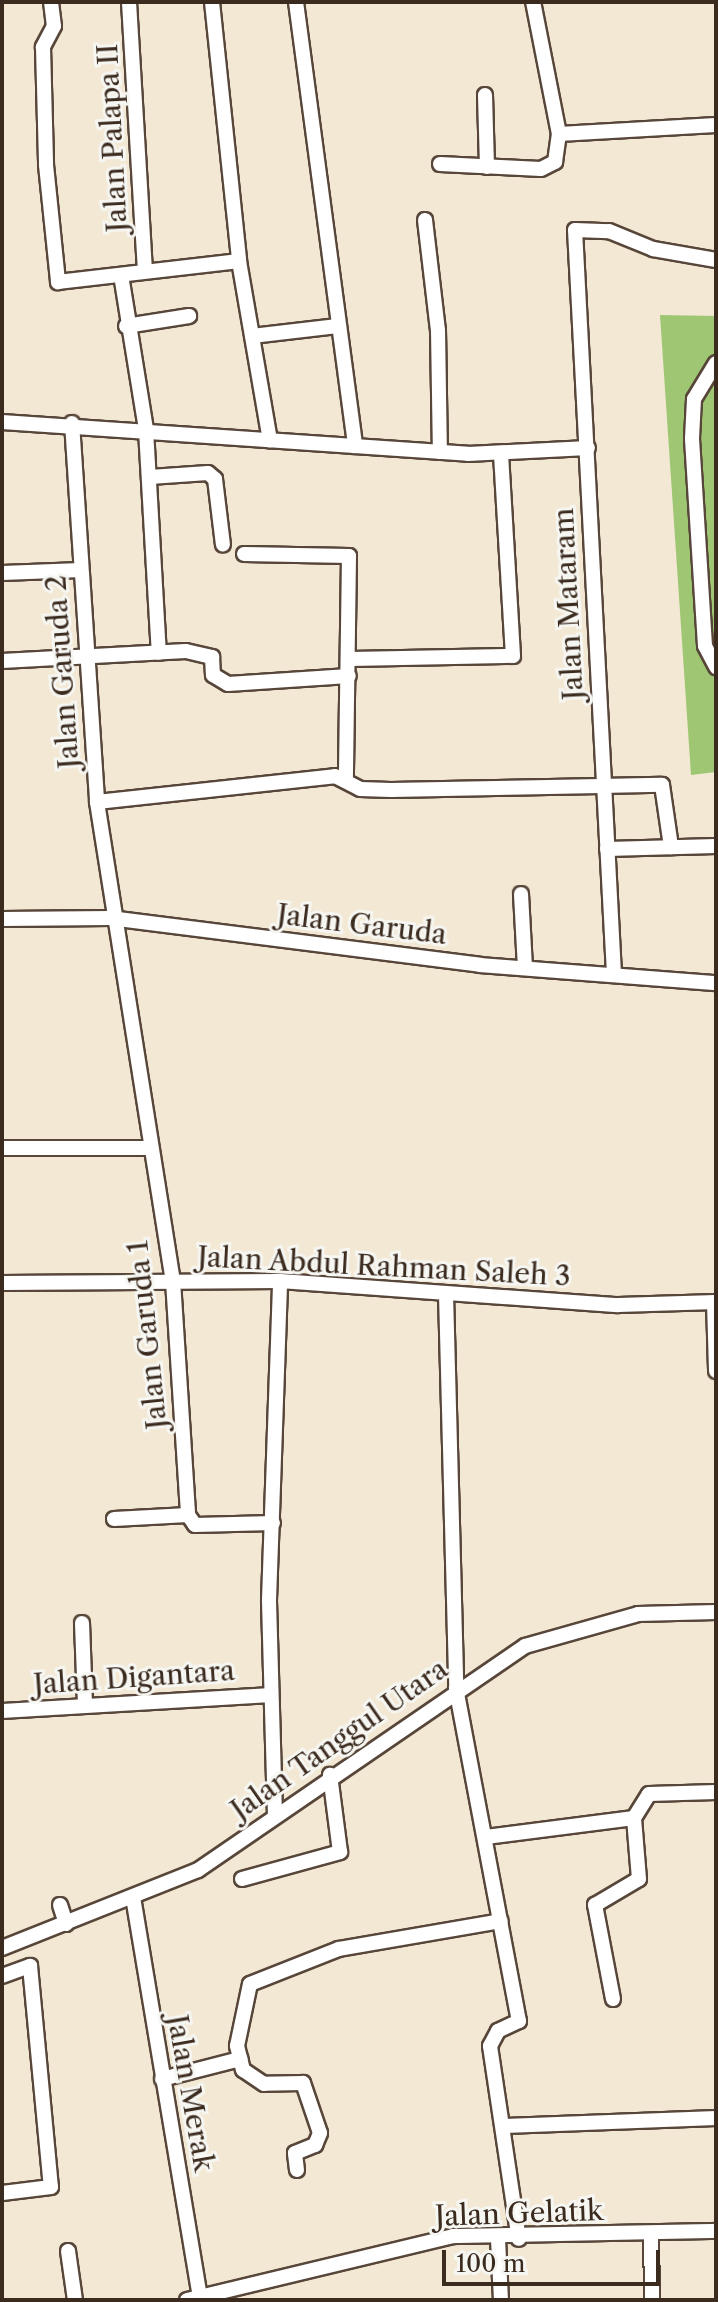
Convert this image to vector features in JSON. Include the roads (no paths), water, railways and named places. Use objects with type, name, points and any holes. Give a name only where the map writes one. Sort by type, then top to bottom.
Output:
[{"type":"street","points":[[51,2],[54,26],[43,47],[56,276],[64,285],[145,271],[239,261]]},
{"type":"street","name":"Jalan Palapa II","points":[[129,2],[145,271]]},
{"type":"street","points":[[212,2],[239,261],[270,440]]},
{"type":"street","points":[[296,2],[355,446]]},
{"type":"street","points":[[440,164],[549,168],[559,134],[533,2]]},
{"type":"street","points":[[485,95],[487,167]]},
{"type":"street","points":[[559,134],[716,125]]},
{"type":"street","points":[[425,220],[438,330],[440,452]]},
{"type":"street","name":"Jalan Mataram","points":[[614,974],[575,230],[609,231],[653,249],[716,260]]},
{"type":"street","points":[[121,275],[126,326],[146,430],[159,653]]},
{"type":"street","points":[[126,326],[189,316]]},
{"type":"street","points":[[252,336],[337,326]]},
{"type":"street","points":[[716,363],[694,399],[692,439],[705,646],[716,667]]},
{"type":"street","points":[[2,422],[72,423],[440,452],[501,454],[588,448]]},
{"type":"street","name":"Jalan Garuda 2","points":[[72,423],[97,802],[110,918]]},
{"type":"street","points":[[350,659],[513,656],[501,454]]},
{"type":"street","points":[[150,477],[208,473],[215,479],[223,545]]},
{"type":"street","points":[[244,554],[349,556],[346,778]]},
{"type":"street","points":[[2,573],[81,570]]},
{"type":"street","points":[[2,661],[205,653],[219,683],[349,676]]},
{"type":"street","points":[[97,802],[346,778],[360,789],[391,790],[666,786],[671,847]]},
{"type":"street","points":[[607,849],[716,846]]},
{"type":"street","points":[[521,894],[525,968]]},
{"type":"street","name":"Jalan Garuda","points":[[2,919],[110,918],[525,968],[716,983]]},
{"type":"street","name":"Jalan Garuda 1","points":[[110,918],[146,1148],[173,1281],[188,1515]]},
{"type":"street","points":[[2,1148],[146,1148]]},
{"type":"street","points":[[273,1808],[269,1695],[280,1281]]},
{"type":"street","name":"Jalan Abdul Rahman Saleh 3","points":[[2,1283],[280,1281],[446,1294],[715,1302]]},
{"type":"street","points":[[446,1294],[457,1679],[519,2021],[498,2031],[490,2046],[505,2126],[519,2239]]},
{"type":"street","points":[[715,1302],[716,1371]]},
{"type":"street","points":[[114,1519],[188,1515],[195,1525],[273,1523]]},
{"type":"street","name":"Jalan Tanggul Utara","points":[[2,1948],[63,1915],[133,1897],[198,1870],[273,1808],[330,1775],[457,1679],[553,1633],[638,1614],[716,1612]]},
{"type":"street","points":[[82,1623],[85,1705]]},
{"type":"street","name":"Jalan Digantara","points":[[2,1711],[269,1695]]},
{"type":"street","points":[[242,1879],[340,1852],[330,1775]]},
{"type":"street","points":[[613,1999],[595,1905],[639,1879],[634,1818],[649,1794],[716,1792]]},
{"type":"street","points":[[486,1837],[634,1818]]},
{"type":"street","name":"Jalan Merak","points":[[133,1897],[193,2299]]},
{"type":"street","points":[[297,2170],[295,2153],[320,2138],[308,2087],[253,2080],[240,2059],[247,1992],[257,1978],[339,1949],[501,1921]]},
{"type":"street","points":[[2,1976],[30,1966],[51,2187],[2,2193]]},
{"type":"street","points":[[162,2079],[240,2059]]},
{"type":"street","points":[[505,2126],[716,2118]]},
{"type":"street","name":"Jalan Gelatik","points":[[193,2299],[453,2236],[519,2239],[716,2231]]},
{"type":"street","points":[[651,2234],[652,2300]]},
{"type":"street","points":[[498,2239],[501,2300]]},
{"type":"street","points":[[68,2251],[75,2300]]}]
